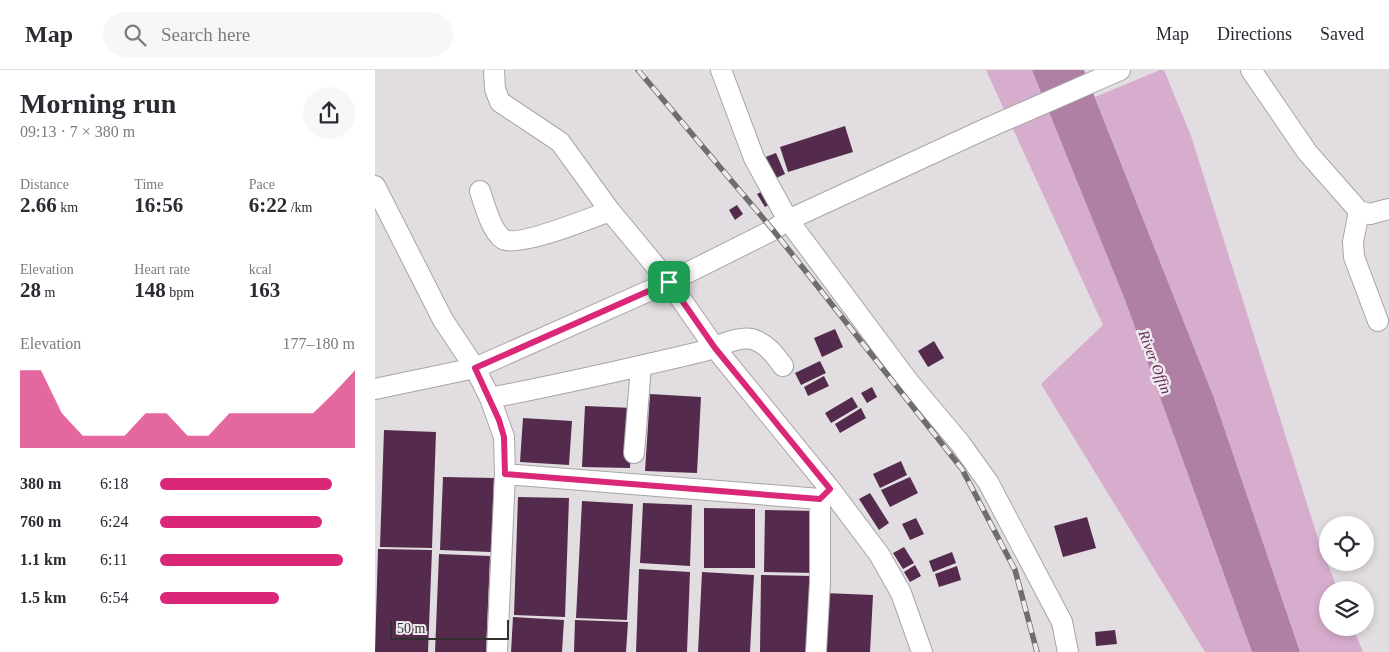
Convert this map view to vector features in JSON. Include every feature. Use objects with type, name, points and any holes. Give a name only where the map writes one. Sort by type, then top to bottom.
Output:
[{"type":"street","points":[[494,70],[495,89],[500,102],[560,142],[610,211],[669,282],[715,348],[825,494],[879,554],[901,593],[922,652]]},
{"type":"street","points":[[721,70],[754,158],[788,220],[908,381],[960,443],[988,482],[1062,622],[1068,652]]},
{"type":"street","points":[[375,389],[475,368],[669,282],[773,230],[788,220],[983,130],[1120,70]]},
{"type":"street","points":[[1251,70],[1307,152],[1359,211],[1370,214],[1389,209]]},
{"type":"street","points":[[375,186],[443,320],[475,368],[490,398],[504,437],[505,474],[497,652]]},
{"type":"street","points":[[480,191],[489,217],[501,238],[510,242],[551,232],[610,211]]},
{"type":"street","points":[[1359,211],[1353,242],[1354,256],[1378,321]]},
{"type":"street","points":[[490,398],[641,366],[715,348],[739,339],[752,339],[773,352],[783,366]]},
{"type":"street","points":[[634,453],[641,366]]},
{"type":"street","points":[[505,474],[825,494]]},
{"type":"street","points":[[816,652],[825,494]]},
{"type":"shaded area","points":[[986,70],[1032,70],[1125,300],[1252,652],[1205,652],[1041,384],[1103,325]]},
{"type":"shaded area","points":[[1164,70],[1191,136],[1319,542],[1319,571],[1330,571],[1334,581],[1319,581],[1319,636],[1356,636],[1363,652],[1300,652],[1214,398],[1095,97]]},
{"type":"water","name":"River Offin","points":[[1032,70],[1084,70],[1214,398],[1300,652],[1252,652],[1125,300]]},
{"type":"building","points":[[845,126],[853,152],[788,172],[780,147]]},
{"type":"building","points":[[776,153],[785,174],[772,180],[763,158]]},
{"type":"building","points":[[767,189],[774,202],[765,207],[757,194]]},
{"type":"building","points":[[737,205],[743,214],[735,220],[729,210]]},
{"type":"building","points":[[835,329],[843,347],[822,357],[814,338]]},
{"type":"building","points":[[934,341],[944,358],[928,367],[918,351]]},
{"type":"building","points":[[820,361],[826,373],[801,385],[795,373]]},
{"type":"building","points":[[824,376],[829,386],[808,396],[804,387]]},
{"type":"building","points":[[872,387],[877,397],[867,403],[861,393]]},
{"type":"building","points":[[650,394],[701,397],[697,473],[645,471]]},
{"type":"building","points":[[852,397],[858,407],[831,423],[825,413]]},
{"type":"building","points":[[585,406],[633,408],[630,468],[582,467]]},
{"type":"building","points":[[861,408],[866,418],[840,433],[835,424]]},
{"type":"building","points":[[523,418],[572,421],[569,465],[520,462]]},
{"type":"building","points":[[384,430],[436,432],[432,548],[380,547]]},
{"type":"building","points":[[901,461],[907,475],[880,488],[873,474]]},
{"type":"building","points":[[443,477],[494,478],[491,552],[440,550]]},
{"type":"building","points":[[910,477],[918,493],[890,507],[881,490]]},
{"type":"building","points":[[870,493],[889,523],[879,530],[859,499]]},
{"type":"building","points":[[518,497],[569,498],[565,617],[514,615]]},
{"type":"building","points":[[582,501],[633,504],[627,620],[576,618]]},
{"type":"building","points":[[643,503],[692,505],[690,566],[640,563]]},
{"type":"building","points":[[704,508],[755,509],[755,568],[704,568]]},
{"type":"building","points":[[765,510],[816,511],[815,573],[764,572]]},
{"type":"building","points":[[1087,517],[1096,548],[1063,557],[1054,526]]},
{"type":"building","points":[[916,518],[924,534],[910,540],[902,524]]},
{"type":"building","points":[[904,547],[914,563],[903,569],[893,553]]},
{"type":"building","points":[[378,549],[432,550],[428,652],[375,652]]},
{"type":"building","points":[[952,552],[956,563],[933,572],[929,561]]},
{"type":"building","points":[[439,554],[490,556],[486,652],[435,652]]},
{"type":"building","points":[[915,565],[921,576],[910,582],[904,572]]},
{"type":"building","points":[[957,566],[961,580],[939,587],[935,574]]},
{"type":"building","points":[[639,569],[690,572],[687,652],[636,652]]},
{"type":"building","points":[[702,572],[754,575],[750,652],[698,652]]},
{"type":"building","points":[[761,575],[813,576],[812,652],[760,652]]},
{"type":"building","points":[[824,593],[873,595],[870,652],[822,652]]},
{"type":"building","points":[[513,617],[564,620],[562,652],[511,652]]},
{"type":"building","points":[[575,620],[628,622],[626,652],[574,652]]},
{"type":"building","points":[[1115,630],[1117,644],[1096,646],[1095,632]]},
{"type":"railway","points":[[638,70],[773,230],[962,469],[1015,570],[1037,652]]},
{"type":"route","points":[[669,282],[715,348],[830,489],[820,499],[505,474],[504,437],[490,398],[475,368],[669,282]]}]
